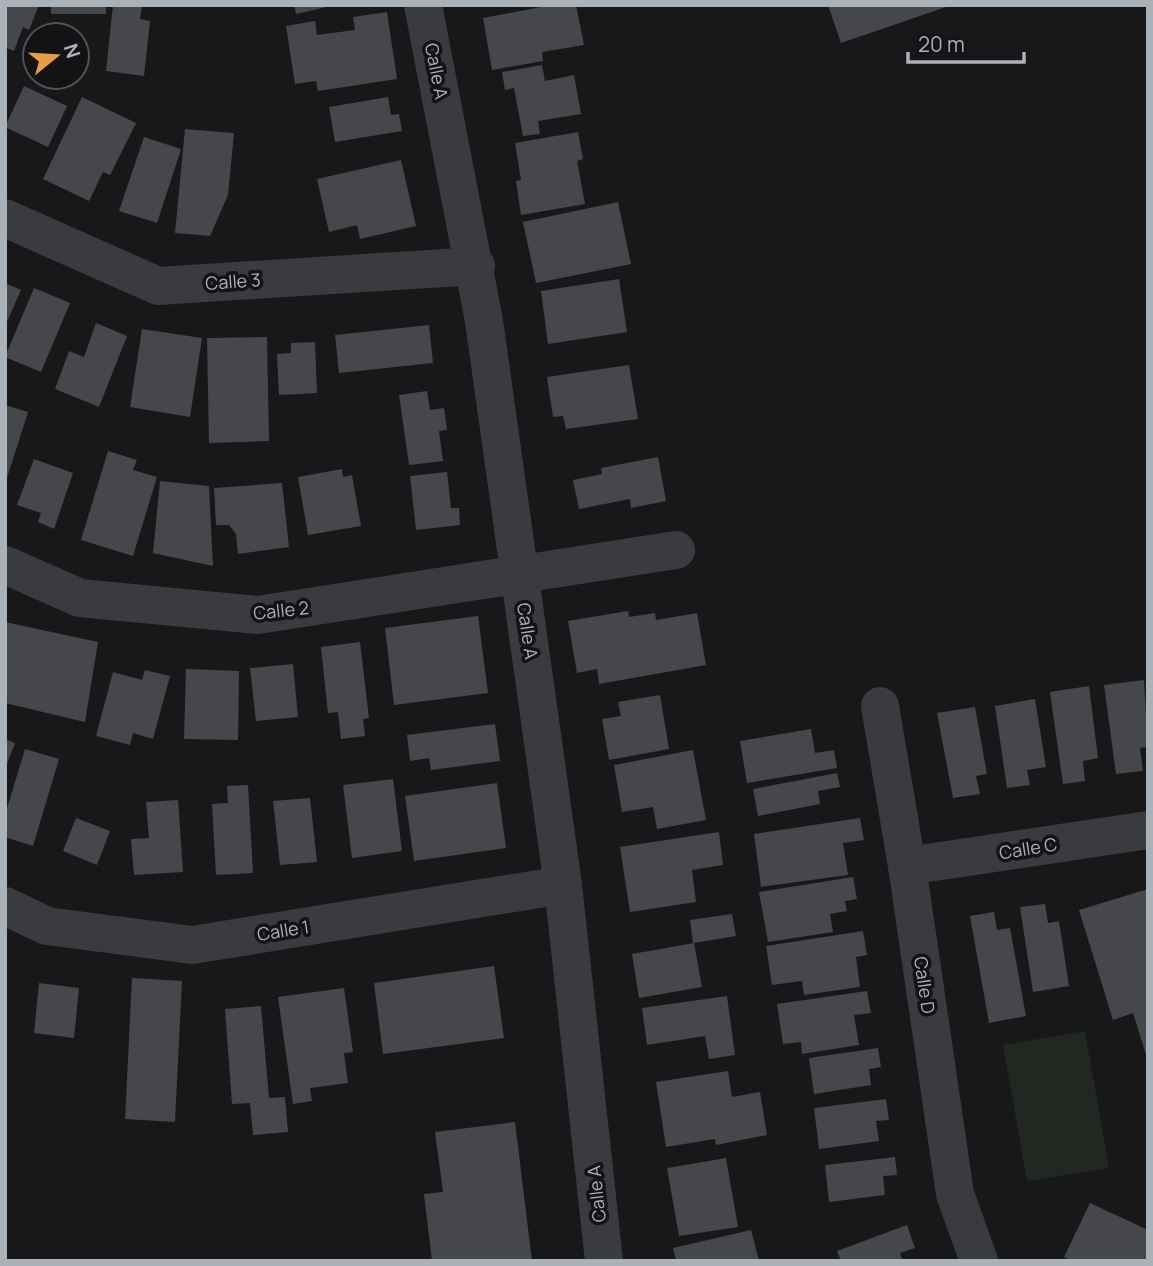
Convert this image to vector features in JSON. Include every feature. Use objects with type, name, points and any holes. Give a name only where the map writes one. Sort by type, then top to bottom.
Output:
[{"type":"street","name":"Calle A","points":[[423,5],[476,266],[563,885],[604,1261]]},
{"type":"street","name":"Calle 3","points":[[5,218],[158,286],[476,266]]},
{"type":"street","name":"Calle 2","points":[[5,565],[80,598],[258,615],[676,550]]},
{"type":"street","name":"Calle D","points":[[880,706],[907,866],[955,1194],[979,1261]]},
{"type":"street","name":"Calle C","points":[[907,866],[1148,830]]},
{"type":"street","name":"Calle 1","points":[[5,906],[47,926],[192,945],[563,885]]},
{"type":"shaded area","points":[[1085,1031],[1109,1168],[1027,1181],[1003,1045]]},
{"type":"building","points":[[5,5],[39,5],[33,21],[21,21],[21,32],[14,51],[5,47]]},
{"type":"building","points":[[51,5],[106,5],[106,14],[51,14]]},
{"type":"building","points":[[113,5],[142,5],[140,19],[150,21],[144,76],[106,71]]},
{"type":"building","points":[[294,5],[330,5],[331,6],[296,14]]},
{"type":"building","points":[[552,5],[576,5],[584,45],[542,52],[543,61],[492,70],[483,18]]},
{"type":"building","points":[[828,5],[949,5],[949,6],[841,43]]},
{"type":"building","points":[[387,12],[397,79],[318,91],[316,81],[295,84],[286,26],[315,21],[317,35],[355,30],[353,17]]},
{"type":"building","points":[[542,65],[545,81],[574,75],[581,114],[538,121],[540,134],[523,136],[514,88],[505,90],[502,72]]},
{"type":"building","points":[[22,91],[35,91],[67,106],[48,147],[5,127]]},
{"type":"building","points":[[82,97],[136,123],[110,175],[103,172],[89,201],[43,179]]},
{"type":"building","points":[[388,97],[391,115],[399,114],[402,131],[335,142],[329,107]]},
{"type":"building","points":[[185,129],[234,133],[228,195],[210,236],[175,233]]},
{"type":"building","points":[[578,132],[583,159],[577,161],[585,204],[521,215],[516,181],[521,180],[515,143]]},
{"type":"building","points":[[144,137],[181,149],[157,223],[119,211]]},
{"type":"building","points":[[401,160],[416,226],[360,239],[357,225],[329,232],[317,179]]},
{"type":"building","points":[[618,202],[631,264],[536,283],[523,222]]},
{"type":"building","points":[[619,279],[627,332],[548,344],[541,291]]},
{"type":"building","points":[[5,283],[21,290],[5,326]]},
{"type":"building","points":[[34,288],[70,303],[41,372],[5,357]]},
{"type":"building","points":[[96,323],[127,336],[99,407],[55,389],[69,351],[84,357]]},
{"type":"building","points":[[429,325],[433,363],[339,373],[335,335]]},
{"type":"building","points":[[142,329],[202,338],[190,417],[130,407]]},
{"type":"building","points":[[267,337],[269,441],[209,443],[207,338]]},
{"type":"building","points":[[315,342],[317,393],[279,395],[277,354],[291,353],[291,343]]},
{"type":"building","points":[[629,365],[638,419],[566,429],[563,416],[553,417],[547,377]]},
{"type":"building","points":[[427,391],[430,410],[444,408],[447,430],[439,431],[443,461],[409,465],[399,395]]},
{"type":"building","points":[[5,405],[28,412],[6,481],[5,481]]},
{"type":"building","points":[[108,451],[137,460],[133,470],[157,477],[133,556],[81,540]]},
{"type":"building","points":[[658,457],[666,501],[631,508],[630,499],[579,509],[573,480],[602,474],[601,468]]},
{"type":"building","points":[[34,459],[73,473],[54,529],[38,522],[41,513],[17,505]]},
{"type":"building","points":[[342,469],[343,477],[352,475],[361,526],[308,535],[298,477]]},
{"type":"building","points":[[447,472],[451,508],[459,508],[460,525],[416,530],[410,476]]},
{"type":"building","points":[[160,481],[209,486],[213,566],[153,553]]},
{"type":"building","points":[[282,483],[289,547],[238,554],[236,534],[229,525],[216,525],[214,488]]},
{"type":"building","points":[[628,611],[629,617],[655,613],[656,620],[697,613],[706,665],[599,684],[597,669],[577,673],[568,621]]},
{"type":"building","points":[[478,616],[488,693],[394,705],[385,628]]},
{"type":"building","points":[[5,622],[98,642],[85,722],[5,703]]},
{"type":"building","points":[[360,642],[369,718],[363,719],[365,736],[341,739],[338,712],[328,713],[321,647]]},
{"type":"building","points":[[293,664],[298,717],[256,721],[250,668]]},
{"type":"building","points":[[186,669],[239,671],[238,740],[184,739]]},
{"type":"building","points":[[145,670],[170,676],[153,739],[133,733],[130,745],[96,736],[113,672],[142,680]]},
{"type":"building","points":[[1144,680],[1148,747],[1140,748],[1143,771],[1116,774],[1104,685]]},
{"type":"building","points":[[1089,686],[1098,758],[1083,761],[1085,781],[1063,784],[1050,692]]},
{"type":"building","points":[[660,695],[669,749],[609,760],[602,719],[621,716],[618,702]]},
{"type":"building","points":[[1035,699],[1046,767],[1027,770],[1030,785],[1007,788],[995,706]]},
{"type":"building","points":[[975,707],[987,774],[976,776],[980,794],[953,798],[937,713]]},
{"type":"building","points":[[495,724],[500,761],[431,770],[429,758],[410,761],[407,735]]},
{"type":"building","points":[[811,729],[815,753],[834,750],[837,768],[747,783],[740,741]]},
{"type":"building","points":[[5,739],[15,743],[5,769]]},
{"type":"building","points":[[25,749],[59,759],[33,846],[5,837],[5,815]]},
{"type":"building","points":[[693,750],[706,820],[657,829],[653,807],[622,812],[614,765]]},
{"type":"building","points":[[837,773],[840,787],[818,791],[820,804],[758,816],[753,789]]},
{"type":"building","points":[[393,779],[402,851],[352,858],[343,785]]},
{"type":"building","points":[[497,783],[506,848],[414,861],[405,796]]},
{"type":"building","points":[[248,785],[253,873],[216,875],[212,804],[228,803],[227,786]]},
{"type":"building","points":[[310,798],[317,862],[280,865],[273,801]]},
{"type":"building","points":[[178,800],[183,872],[134,875],[131,839],[149,838],[146,802]]},
{"type":"building","points":[[76,818],[110,831],[97,865],[63,851]]},
{"type":"building","points":[[860,818],[864,840],[843,843],[848,875],[761,887],[754,834]]},
{"type":"building","points":[[719,832],[723,865],[692,870],[696,902],[630,912],[620,847]]},
{"type":"building","points":[[853,877],[857,899],[845,901],[847,911],[830,914],[833,932],[768,942],[759,892]]},
{"type":"building","points":[[1148,889],[1147,1058],[1133,1013],[1113,1020],[1079,910]]},
{"type":"building","points":[[1045,904],[1048,923],[1059,921],[1069,986],[1033,992],[1020,907]]},
{"type":"building","points":[[994,912],[997,930],[1010,928],[1026,1016],[989,1023],[970,916]]},
{"type":"building","points":[[732,914],[736,936],[693,943],[690,920]]},
{"type":"building","points":[[863,931],[867,955],[856,957],[860,987],[804,995],[802,981],[772,985],[766,946]]},
{"type":"building","points":[[694,943],[702,987],[639,998],[632,954]]},
{"type":"building","points":[[494,966],[504,1038],[383,1054],[374,983]]},
{"type":"building","points":[[132,978],[182,981],[175,1122],[125,1119]]},
{"type":"building","points":[[39,983],[79,988],[74,1038],[34,1033]]},
{"type":"building","points":[[344,988],[353,1052],[344,1053],[348,1083],[310,1088],[312,1101],[293,1104],[278,997]]},
{"type":"building","points":[[867,991],[871,1013],[854,1015],[859,1045],[802,1054],[801,1042],[783,1044],[777,1004]]},
{"type":"building","points":[[727,996],[735,1055],[709,1059],[705,1036],[647,1045],[642,1008]]},
{"type":"building","points":[[261,1006],[269,1098],[285,1097],[288,1132],[253,1135],[250,1103],[232,1104],[225,1009]]},
{"type":"building","points":[[878,1048],[881,1067],[869,1069],[871,1085],[814,1094],[809,1058]]},
{"type":"building","points":[[728,1071],[732,1097],[760,1092],[767,1135],[716,1145],[715,1139],[666,1147],[656,1082]]},
{"type":"building","points":[[886,1099],[889,1120],[876,1121],[879,1141],[819,1149],[814,1108]]},
{"type":"building","points":[[515,1122],[532,1261],[432,1261],[424,1194],[443,1192],[435,1132]]},
{"type":"building","points":[[895,1157],[897,1175],[883,1176],[885,1195],[829,1202],[825,1165]]},
{"type":"building","points":[[726,1158],[738,1227],[679,1236],[667,1168]]},
{"type":"building","points":[[1090,1203],[1148,1230],[1148,1261],[1071,1261],[1064,1257]]},
{"type":"building","points":[[907,1225],[915,1248],[900,1253],[903,1261],[841,1261],[837,1251]]},
{"type":"building","points":[[751,1230],[759,1261],[676,1261],[673,1248]]}]
